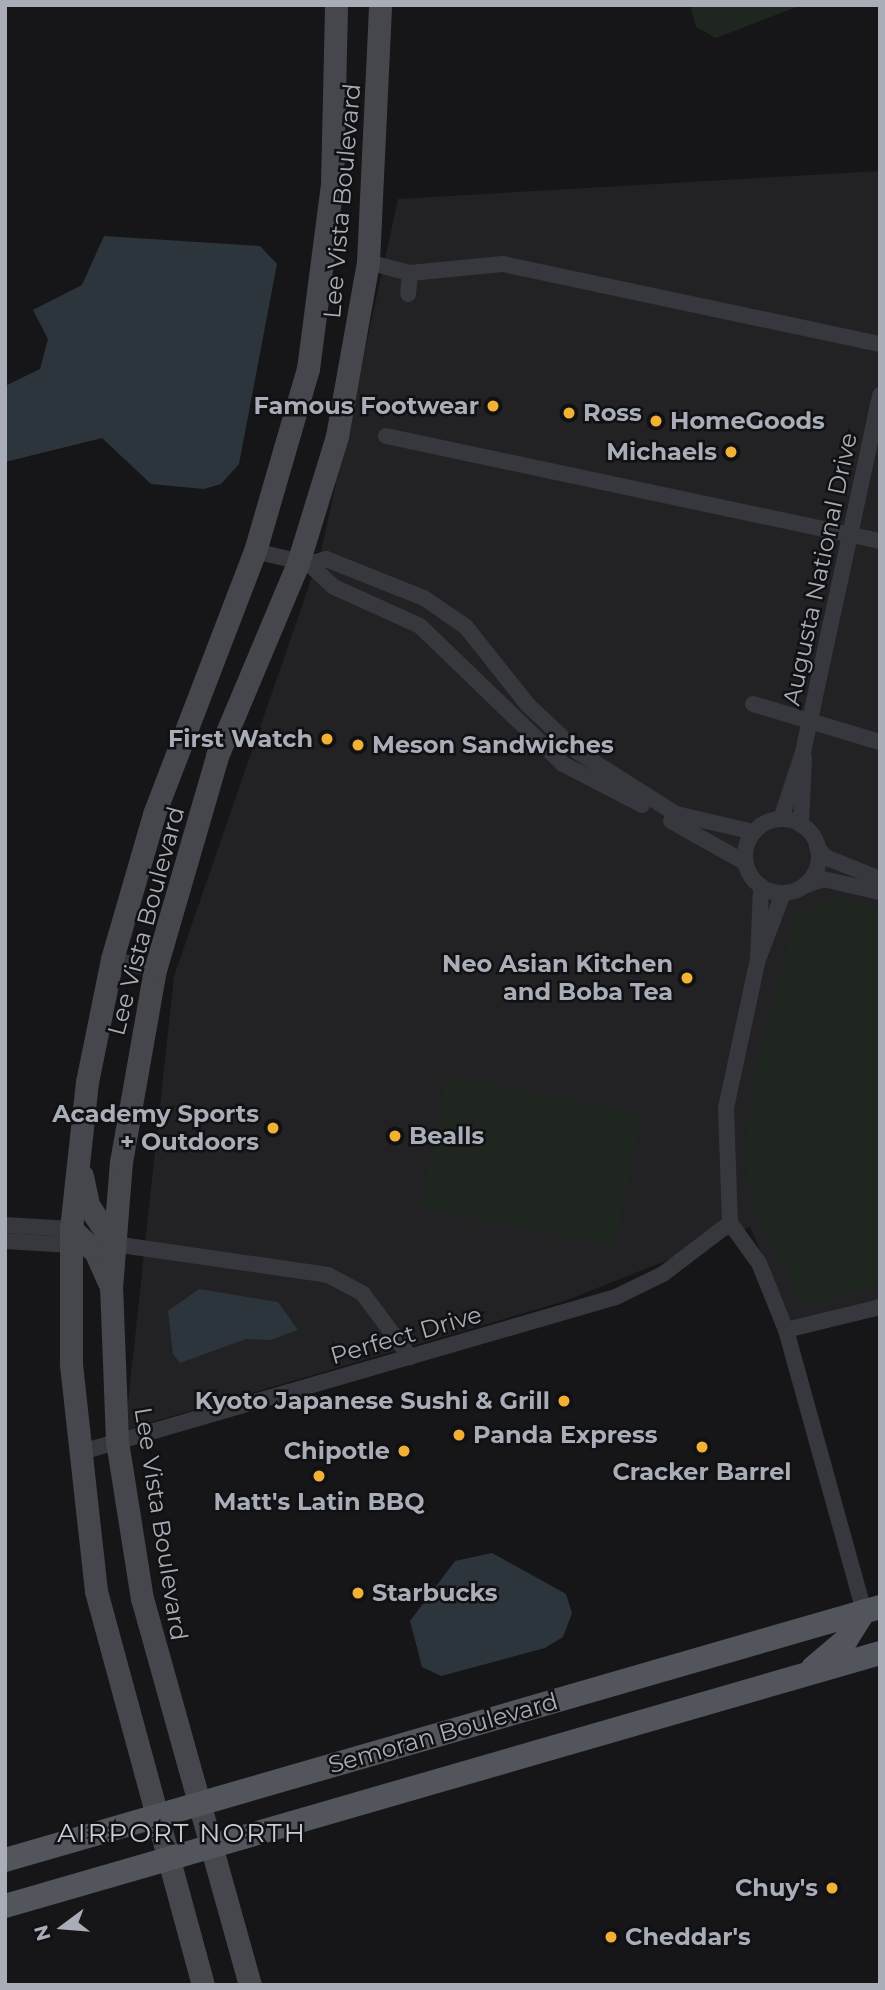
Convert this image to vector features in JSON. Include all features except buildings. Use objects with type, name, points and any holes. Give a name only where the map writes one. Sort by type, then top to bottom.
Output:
[{"type":"main road","points":[[804,1675],[846,1640],[872,1609]]},
{"type":"main road","name":"Semoran Boulevard","points":[[5,1860],[872,1609]]},
{"type":"main road","name":"Semoran Boulevard","points":[[5,1906],[804,1675],[879,1656]]},
{"type":"street","name":"Lee Vista Boulevard","points":[[203,1985],[154,1816],[96,1591],[78,1453],[71,1237],[78,1159],[112,959],[154,814],[256,551],[308,369],[323,281],[337,89],[336,5]]},
{"type":"street","name":"Lee Vista Boulevard","points":[[250,1985],[196,1804],[142,1599],[117,1441],[111,1288],[130,1102],[155,970],[217,755],[304,563],[337,436],[368,262],[380,5]]},
{"type":"street","points":[[368,262],[410,273],[503,264],[880,344]]},
{"type":"street","points":[[408,294],[410,273]]},
{"type":"street","name":"Augusta National Drive","points":[[803,752],[880,395]]},
{"type":"street","points":[[386,436],[880,541]]},
{"type":"street","points":[[256,551],[304,563],[326,559],[424,598],[466,627],[528,705],[578,752],[676,814],[754,832],[781,819],[802,825]]},
{"type":"street","points":[[304,563],[334,587],[420,625],[563,764],[746,863],[761,886],[758,959]]},
{"type":"street","points":[[753,704],[811,717],[822,729],[880,742]]},
{"type":"street","points":[[781,819],[803,752]]},
{"type":"street","points":[[803,752],[802,825],[825,857],[880,879]]},
{"type":"street","points":[[746,863],[754,832]]},
{"type":"street","points":[[804,886],[817,868],[817,847]]},
{"type":"street","points":[[761,886],[783,893],[823,879],[880,892]]},
{"type":"street","points":[[783,893],[758,959],[726,1108],[730,1223],[759,1263],[786,1330],[872,1609]]},
{"type":"street","points":[[112,959],[155,970]]},
{"type":"street","points":[[78,1159],[88,1205],[114,1244],[328,1275],[363,1294],[411,1357]]},
{"type":"street","name":"Perfect Drive","points":[[78,1453],[616,1297],[663,1274],[730,1223]]},
{"type":"street","points":[[5,1225],[71,1237],[95,1251],[111,1288]]},
{"type":"street","points":[[5,1241],[71,1237]]},
{"type":"street","points":[[786,1330],[880,1307]]},
{"type":"shaded area","points":[[690,5],[802,5],[716,38],[696,27]]},
{"type":"shaded area","points":[[880,171],[880,1300],[792,1323],[750,1227],[565,1301],[125,1430],[174,976],[321,551],[398,199]]},
{"type":"shaded area","points":[[104,236],[260,246],[277,264],[239,464],[221,484],[204,489],[151,484],[102,438],[5,462],[5,386],[40,369],[48,339],[33,310],[82,285]]},
{"type":"shaded area","points":[[832,897],[880,907],[880,1286],[820,1301],[808,1310],[755,1211],[744,1158],[756,1067],[794,919]]},
{"type":"shaded area","points":[[446,1076],[641,1114],[616,1246],[420,1209]]},
{"type":"shaded area","points":[[199,1289],[278,1302],[298,1330],[270,1340],[246,1339],[180,1363],[173,1354],[168,1311]]},
{"type":"shaded area","points":[[492,1553],[566,1594],[572,1613],[563,1637],[545,1648],[441,1676],[422,1667],[410,1621],[455,1561]]},
{"type":"place","name":"Famous Footwear","points":[[493,406]]},
{"type":"place","name":"Ross","points":[[569,413]]},
{"type":"place","name":"HomeGoods","points":[[656,421]]},
{"type":"place","name":"Michaels","points":[[731,452]]},
{"type":"place","name":"First Watch","points":[[327,739]]},
{"type":"place","name":"Meson Sandwiches","points":[[358,745]]},
{"type":"place","name":"Neo Asian Kitchen and Boba Tea","points":[[687,978]]},
{"type":"place","name":"Academy Sports + Outdoors","points":[[273,1128]]},
{"type":"place","name":"Bealls","points":[[395,1136]]},
{"type":"place","name":"Kyoto Japanese Sushi & Grill","points":[[564,1401]]},
{"type":"place","name":"Panda Express","points":[[459,1435]]},
{"type":"place","name":"Cracker Barrel","points":[[702,1447]]},
{"type":"place","name":"Chipotle","points":[[404,1451]]},
{"type":"place","name":"Matt's Latin BBQ","points":[[319,1476]]},
{"type":"place","name":"Starbucks","points":[[358,1593]]},
{"type":"place","name":"Chuy's","points":[[832,1888]]},
{"type":"place","name":"Cheddar's","points":[[611,1937]]},
{"type":"district","name":"AIRPORT NORTH","points":[[182,1834]]}]
